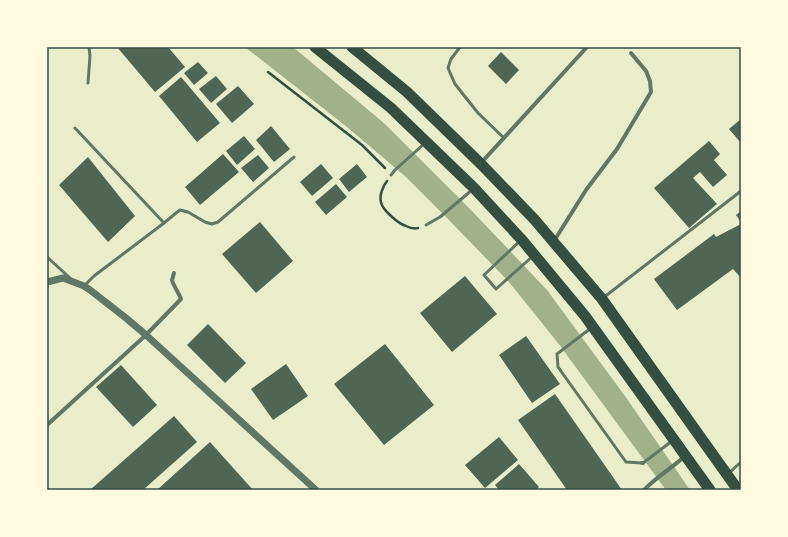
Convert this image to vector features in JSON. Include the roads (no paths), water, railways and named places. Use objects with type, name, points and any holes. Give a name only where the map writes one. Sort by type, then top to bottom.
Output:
[{"type":"highway","points":[[314,47],[391,108],[474,188],[532,257],[585,316],[591,328],[710,490]]},
{"type":"highway","points":[[352,47],[408,92],[534,219],[602,299],[738,490]]},
{"type":"street","points":[[481,164],[587,47]]},
{"type":"street","points":[[553,242],[586,190],[617,149],[651,92],[650,81],[646,71],[631,53]]},
{"type":"street","points":[[47,425],[146,335],[181,300],[172,280],[174,274]]},
{"type":"street","points":[[47,282],[63,278],[84,286],[126,318],[316,490]]},
{"type":"street","points":[[644,490],[655,479],[686,456]]},
{"type":"lane","points":[[88,83],[90,47]]},
{"type":"lane","points":[[460,47],[451,59],[448,68],[455,84],[478,113],[504,138]]},
{"type":"lane","points":[[75,128],[164,223]]},
{"type":"lane","points":[[391,175],[426,142]]},
{"type":"lane","points":[[84,286],[94,276],[180,210],[188,212],[205,222],[212,224],[218,222],[294,157]]},
{"type":"lane","points":[[426,225],[440,217],[474,188]]},
{"type":"lane","points":[[602,299],[741,191]]},
{"type":"lane","points":[[519,242],[484,275],[496,289],[532,257]]},
{"type":"lane","points":[[47,257],[74,282]]},
{"type":"lane","points":[[591,328],[556,354],[558,367],[612,443],[626,462],[642,463],[673,440]]},
{"type":"lane","points":[[726,475],[741,462]]}]
